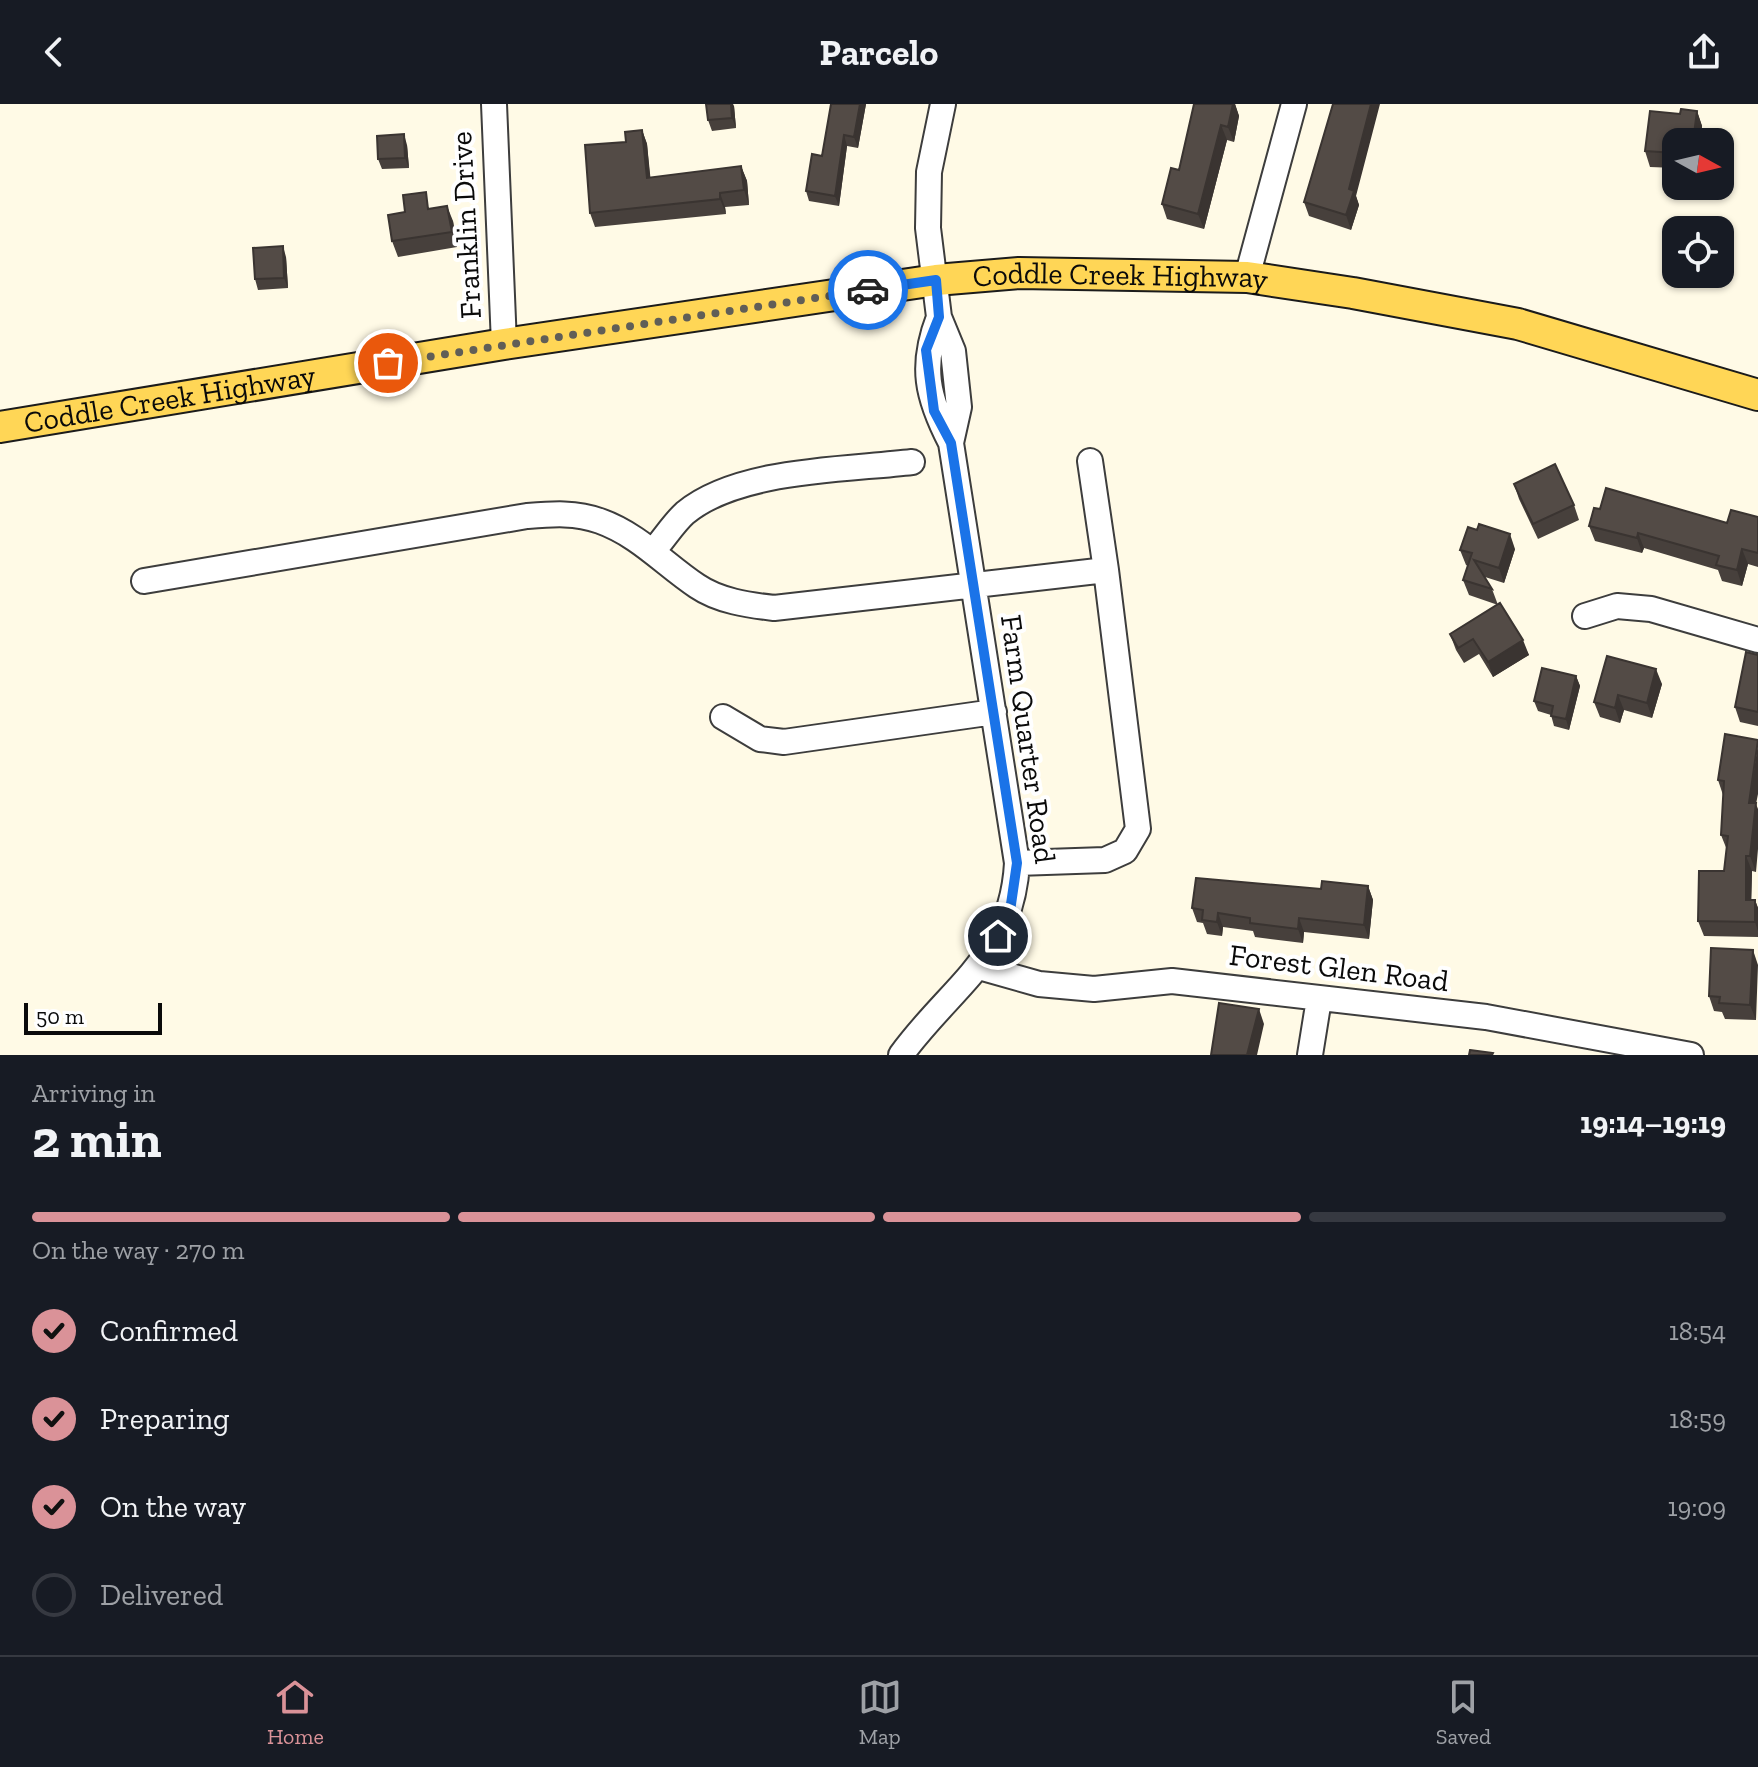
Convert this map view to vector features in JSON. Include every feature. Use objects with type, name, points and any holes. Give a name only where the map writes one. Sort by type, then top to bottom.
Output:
[{"type":"main road","name":"Coddle Creek Highway","points":[[0,427],[504,344],[936,280],[1019,273],[1247,277],[1518,324],[1758,395]]},
{"type":"street","name":"Franklin Drive","points":[[494,104],[504,344]]},
{"type":"street","name":"Farm Quarter Road","points":[[901,1055],[926,1020],[979,967],[1010,911],[1017,863],[951,443],[959,407],[953,351],[939,317],[928,228],[929,172],[943,104]]},
{"type":"street","points":[[1247,277],[1294,104]]},
{"type":"street","points":[[1017,863],[1105,860],[1125,851],[1138,829],[1090,461]]},
{"type":"street","points":[[653,551],[684,515],[726,489],[754,481],[912,462]]},
{"type":"street","points":[[144,581],[527,516],[567,514],[600,521],[653,551],[700,588],[744,605],[774,608],[1106,570]]},
{"type":"street","points":[[1585,616],[1617,606],[1651,609],[1758,640]]},
{"type":"street","points":[[723,717],[760,739],[784,742],[994,712]]},
{"type":"street","name":"Forest Glen Road","points":[[979,967],[1039,984],[1094,989],[1172,981],[1486,1017],[1691,1055]]},
{"type":"street","points":[[1310,1055],[1319,999]]},
{"type":"building","points":[[706,104],[731,104],[732,118],[708,120]]},
{"type":"building","points":[[831,104],[860,104],[854,137],[844,135],[835,196],[806,191],[812,154],[822,156]]},
{"type":"building","points":[[1194,104],[1233,104],[1228,127],[1221,125],[1198,214],[1162,204],[1171,168],[1179,170]]},
{"type":"building","points":[[1333,104],[1371,104],[1349,189],[1354,191],[1346,215],[1304,202]]},
{"type":"building","points":[[1681,109],[1697,111],[1695,128],[1662,128],[1662,152],[1645,151],[1650,111],[1680,114]]},
{"type":"building","points":[[642,130],[647,178],[741,166],[744,190],[720,193],[720,199],[590,213],[585,145],[626,142],[625,132]]},
{"type":"building","points":[[404,134],[405,158],[378,159],[377,136]]},
{"type":"building","points":[[426,192],[428,209],[447,206],[452,232],[392,241],[388,215],[405,212],[403,195]]},
{"type":"building","points":[[283,246],[284,278],[255,279],[253,248]]},
{"type":"building","points":[[1555,464],[1574,505],[1533,524],[1514,484]]},
{"type":"building","points":[[1606,488],[1727,523],[1731,510],[1758,517],[1758,553],[1742,549],[1737,570],[1716,565],[1719,556],[1638,533],[1637,538],[1589,526],[1594,508],[1600,509]]},
{"type":"building","points":[[1479,524],[1510,534],[1499,568],[1474,560],[1492,589],[1463,580],[1472,553],[1460,550],[1468,527],[1477,530]]},
{"type":"building","points":[[1500,603],[1523,640],[1488,662],[1473,639],[1458,648],[1450,634]]},
{"type":"building","points":[[1746,652],[1758,655],[1758,712],[1735,707]]},
{"type":"building","points":[[1607,656],[1656,669],[1647,703],[1618,695],[1615,708],[1594,702]]},
{"type":"building","points":[[1542,668],[1576,676],[1566,719],[1551,716],[1553,706],[1534,701]]},
{"type":"building","points":[[1725,734],[1758,740],[1749,803],[1756,803],[1750,856],[1746,856],[1746,900],[1755,900],[1755,922],[1698,921],[1699,871],[1724,871],[1728,836],[1721,835],[1724,781],[1718,780]]},
{"type":"building","points":[[1196,878],[1321,889],[1322,881],[1368,886],[1364,925],[1299,918],[1298,929],[1250,923],[1250,918],[1218,913],[1217,922],[1202,920],[1203,910],[1192,908]]},
{"type":"building","points":[[1711,948],[1753,950],[1750,1005],[1719,1003],[1720,997],[1709,996]]},
{"type":"building","points":[[1219,1003],[1259,1009],[1247,1055],[1211,1055]]},
{"type":"building","points":[[1470,1050],[1493,1053],[1469,1055]]},
{"type":"way so far","points":[[388,363],[868,290]]},
{"type":"route","points":[[868,290],[936,280],[939,317],[926,350],[934,411],[951,443],[1017,863],[1010,911],[998,936]]}]
